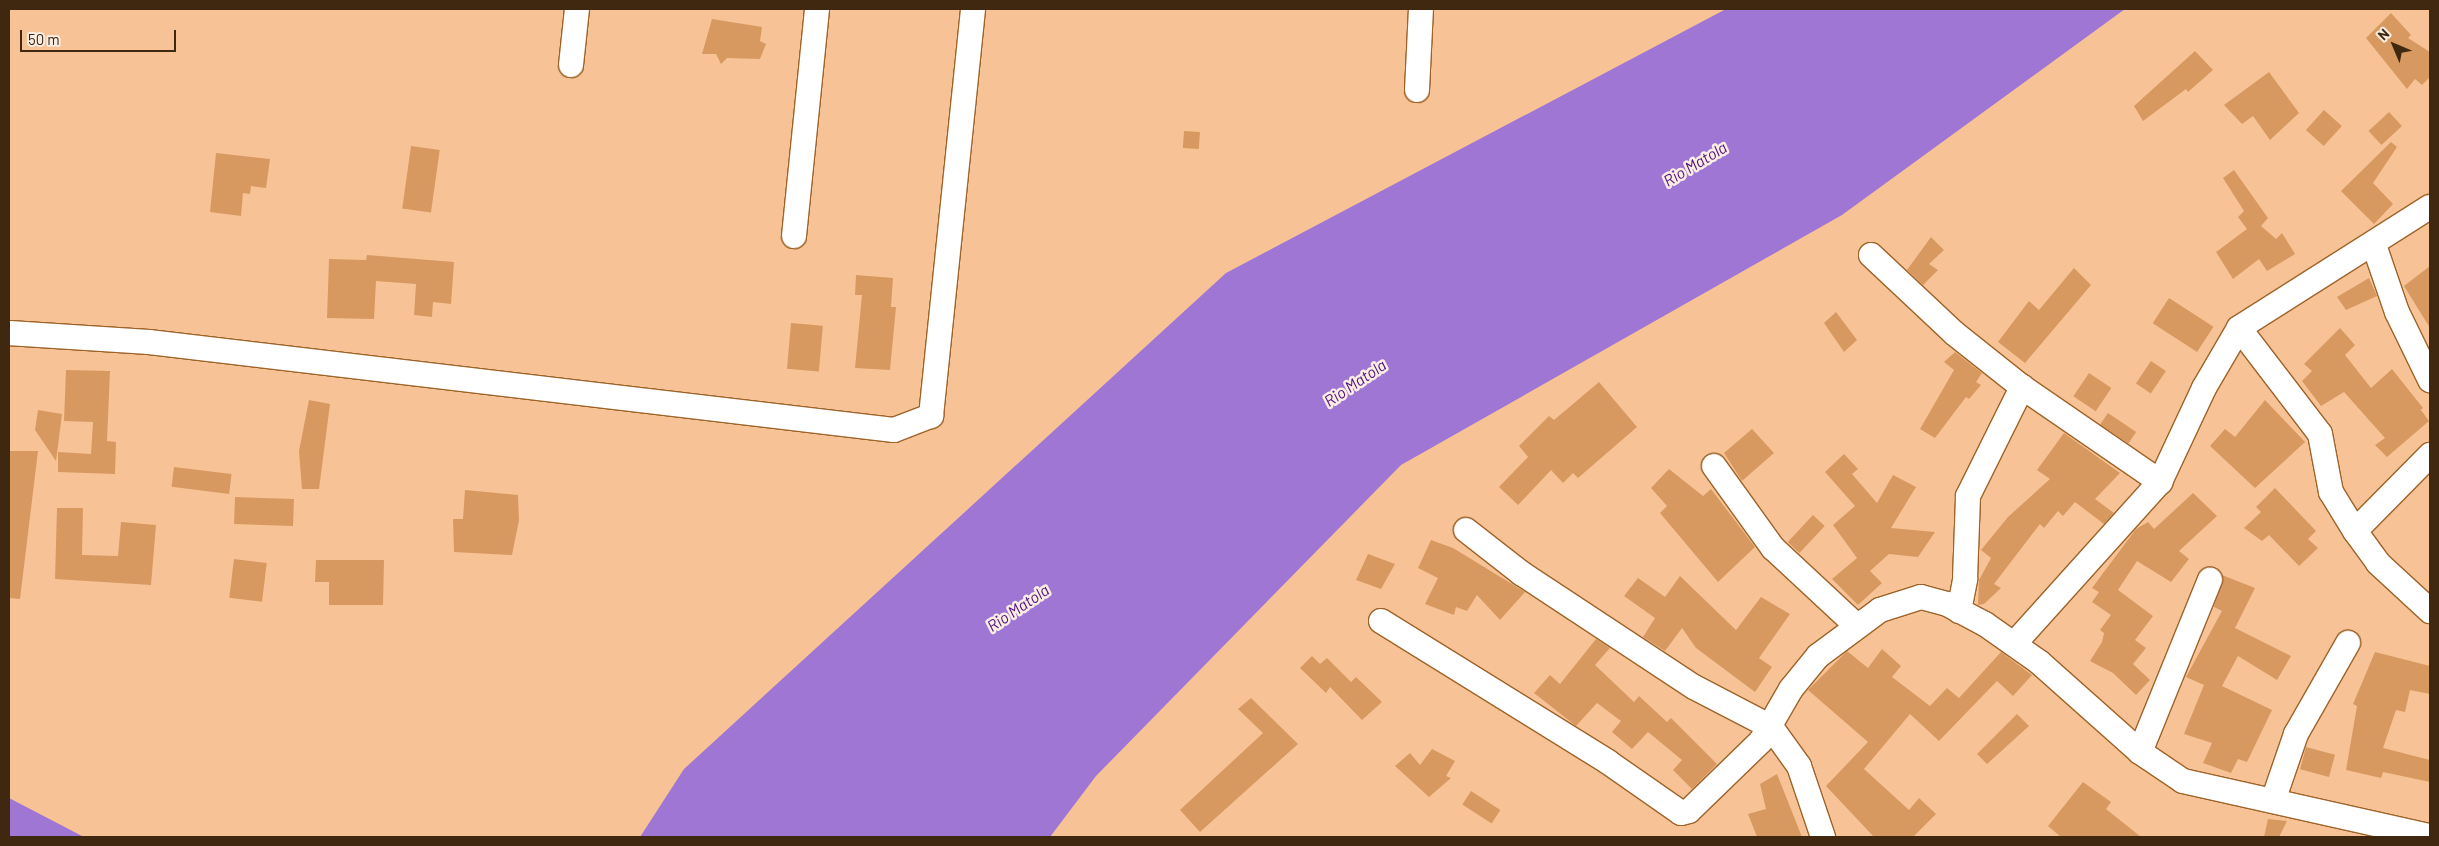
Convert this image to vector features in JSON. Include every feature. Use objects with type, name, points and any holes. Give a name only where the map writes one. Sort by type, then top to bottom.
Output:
[{"type":"street","points":[[571,65],[577,9]]},
{"type":"street","points":[[794,236],[816,9]]},
{"type":"street","points":[[9,333],[149,342],[894,430],[931,416],[973,9]]},
{"type":"street","points":[[1417,90],[1421,9]]},
{"type":"street","points":[[2014,644],[2160,482],[2204,388],[2239,328],[2374,245],[2430,207]]},
{"type":"street","points":[[2374,245],[2397,312],[2430,380]]},
{"type":"street","points":[[1871,255],[1954,333],[2022,387],[2160,482]]},
{"type":"street","points":[[2239,328],[2320,434],[2331,492],[2355,531],[2378,563],[2430,611]]},
{"type":"street","points":[[1959,611],[1965,580],[1968,496],[2022,387]]},
{"type":"street","points":[[2355,531],[2430,456]]},
{"type":"street","points":[[1714,466],[1773,548],[1856,625]]},
{"type":"street","points":[[1466,530],[1529,578],[1694,687],[1771,727],[1799,766],[1826,834]]},
{"type":"street","points":[[2140,752],[2210,580]]},
{"type":"street","points":[[1381,621],[1608,762],[1674,811],[1689,811],[1771,727],[1791,689],[1818,656],[1856,625],[1907,598],[1936,600],[1959,611],[2014,644],[2140,752],[2183,781],[2213,791],[2274,798],[2430,836]]},
{"type":"street","points":[[2274,798],[2296,734],[2348,643]]},
{"type":"water","name":"Rio Matola","points":[[1726,9],[2125,9],[1842,215],[1401,465],[1096,776],[1050,837],[640,837],[684,769],[1226,273]]},
{"type":"water","points":[[9,798],[84,837],[9,837]]},
{"type":"building","points":[[2391,13],[2411,35],[2408,38],[2430,52],[2430,77],[2422,85],[2415,79],[2407,89],[2366,38]]},
{"type":"building","points":[[712,19],[762,27],[760,41],[766,44],[760,59],[727,58],[721,64],[716,54],[702,54]]},
{"type":"building","points":[[2195,51],[2213,70],[2188,92],[2186,89],[2143,121],[2134,106]]},
{"type":"building","points":[[2269,72],[2299,113],[2270,140],[2253,116],[2242,124],[2224,105]]},
{"type":"building","points":[[2324,110],[2342,126],[2324,146],[2306,130]]},
{"type":"building","points":[[2389,112],[2402,126],[2381,145],[2369,131]]},
{"type":"building","points":[[1184,131],[1200,132],[1199,149],[1183,148]]},
{"type":"building","points":[[2391,142],[2397,147],[2373,183],[2393,204],[2374,224],[2341,191]]},
{"type":"building","points":[[411,146],[440,150],[431,212],[402,208]]},
{"type":"building","points":[[216,153],[270,159],[266,188],[251,186],[250,194],[243,193],[241,216],[210,212]]},
{"type":"building","points":[[2234,170],[2268,218],[2261,226],[2276,239],[2282,233],[2295,254],[2267,271],[2259,259],[2233,279],[2216,252],[2247,229],[2238,217],[2244,211],[2223,178]]},
{"type":"building","points":[[1931,237],[1944,250],[1929,264],[1938,270],[1923,285],[1907,270]]},
{"type":"building","points":[[367,255],[454,262],[451,304],[433,302],[432,317],[414,315],[416,284],[376,281],[374,319],[327,318],[329,259],[366,260]]},
{"type":"building","points":[[2430,266],[2430,328],[2404,286]]},
{"type":"building","points":[[2074,268],[2091,285],[2025,363],[1998,342],[2029,301],[2039,310]]},
{"type":"building","points":[[856,275],[893,278],[891,307],[896,307],[890,370],[855,368],[862,295],[855,295]]},
{"type":"building","points":[[2369,278],[2377,296],[2346,310],[2337,297]]},
{"type":"building","points":[[2169,298],[2213,327],[2197,352],[2153,323]]},
{"type":"building","points":[[1836,312],[1857,340],[1844,352],[1824,323]]},
{"type":"building","points":[[791,323],[823,326],[819,372],[787,369]]},
{"type":"building","points":[[2340,328],[2355,345],[2345,355],[2371,388],[2392,369],[2423,408],[2417,413],[2421,410],[2429,421],[2387,457],[2375,445],[2385,438],[2344,392],[2321,406],[2302,381],[2312,371],[2304,364]]},
{"type":"building","points":[[1955,352],[1982,373],[1976,382],[1981,385],[1969,399],[1966,397],[1935,438],[1920,429],[1954,370],[1944,362]]},
{"type":"building","points":[[2151,361],[2166,371],[2151,393],[2136,383]]},
{"type":"building","points":[[66,370],[110,371],[107,441],[116,442],[115,474],[58,472],[58,452],[91,454],[93,422],[64,421]]},
{"type":"building","points":[[2089,373],[2111,388],[2096,411],[2073,396]]},
{"type":"building","points":[[1599,382],[1637,427],[1578,478],[1573,473],[1563,483],[1551,470],[1518,505],[1499,487],[1528,457],[1519,446],[1549,416],[1554,420]]},
{"type":"building","points":[[309,400],[330,404],[319,489],[302,489],[299,451]]},
{"type":"building","points":[[2265,400],[2305,442],[2255,488],[2210,446],[2225,429],[2235,437]]},
{"type":"building","points":[[38,410],[62,414],[56,461],[35,430]]},
{"type":"building","points":[[2108,413],[2136,432],[2128,444],[2100,425]]},
{"type":"building","points":[[1752,429],[1774,453],[1742,481],[1724,453]]},
{"type":"building","points":[[2064,433],[2120,473],[2095,499],[2114,513],[2104,524],[2075,502],[2063,516],[2058,511],[2044,528],[2040,524],[1994,584],[2001,588],[1984,604],[1978,605],[1979,580],[1991,558],[1981,550],[2008,517],[2050,479],[2037,470]]},
{"type":"building","points":[[9,451],[38,451],[20,599],[9,598]]},
{"type":"building","points":[[1844,454],[1858,469],[1852,474],[1877,503],[1893,475],[1916,487],[1891,528],[1935,532],[1918,557],[1889,554],[1870,571],[1882,583],[1858,605],[1832,579],[1857,558],[1833,525],[1855,506],[1825,472]]},
{"type":"building","points":[[174,467],[232,474],[229,494],[172,487]]},
{"type":"building","points":[[1669,469],[1703,496],[1711,489],[1755,547],[1718,582],[1660,513],[1667,506],[1651,488]]},
{"type":"building","points":[[2275,488],[2316,531],[2308,539],[2318,548],[2299,566],[2269,535],[2262,541],[2244,528],[2261,512],[2256,507]]},
{"type":"building","points":[[465,490],[518,495],[519,520],[512,555],[454,552],[453,519],[463,519]]},
{"type":"building","points":[[2193,493],[2217,516],[2179,551],[2189,559],[2171,582],[2137,561],[2118,590],[2153,616],[2135,640],[2146,648],[2133,664],[2150,680],[2136,695],[2113,673],[2090,661],[2102,642],[2104,633],[2100,630],[2111,615],[2092,602],[2099,592],[2092,588],[2136,529],[2148,522],[2154,529]]},
{"type":"building","points":[[235,497],[294,499],[293,526],[234,524]]},
{"type":"building","points":[[57,508],[83,508],[82,555],[118,556],[121,522],[156,525],[151,585],[55,579]]},
{"type":"building","points":[[1813,515],[1825,526],[1799,553],[1788,542]]},
{"type":"building","points":[[1431,540],[1453,548],[1525,592],[1500,620],[1477,595],[1467,611],[1456,607],[1454,615],[1425,604],[1438,578],[1418,568]]},
{"type":"building","points":[[1368,554],[1395,564],[1381,589],[1356,580]]},
{"type":"building","points":[[234,559],[267,563],[262,602],[229,598]]},
{"type":"building","points":[[316,560],[384,560],[383,605],[329,605],[329,582],[315,582]]},
{"type":"building","points":[[2222,575],[2255,588],[2235,628],[2291,656],[2277,680],[2238,656],[2222,686],[2272,710],[2247,762],[2238,759],[2231,773],[2203,763],[2212,743],[2184,734],[2204,685],[2186,677],[2222,611],[2214,607]]},
{"type":"building","points":[[1680,576],[1736,630],[1761,597],[1790,614],[1759,658],[1772,667],[1755,692],[1696,648],[1682,628],[1665,651],[1643,637],[1655,618],[1624,596],[1638,578],[1665,597]]},
{"type":"building","points":[[1596,639],[1610,648],[1595,665],[1634,702],[1639,696],[1667,722],[1671,718],[1717,764],[1692,789],[1673,770],[1682,760],[1648,732],[1632,749],[1612,732],[1621,721],[1597,703],[1576,726],[1534,693],[1550,675],[1560,684]]},
{"type":"building","points":[[1882,649],[1901,666],[1892,677],[1930,706],[1947,688],[1959,698],[2001,652],[2032,675],[2013,696],[1997,681],[1939,741],[1910,714],[1864,769],[1909,810],[1919,798],[1936,814],[1913,837],[1874,837],[1826,786],[1868,742],[1808,690],[1847,651],[1868,668]]},
{"type":"building","points":[[2375,652],[2430,666],[2430,694],[2410,690],[2405,712],[2396,710],[2383,748],[2430,760],[2430,782],[2383,772],[2381,778],[2346,770],[2357,706],[2353,704]]},
{"type":"building","points":[[1312,656],[1320,664],[1327,658],[1351,682],[1356,677],[1382,702],[1362,720],[1330,687],[1326,693],[1300,668]]},
{"type":"building","points":[[1251,698],[1298,744],[1200,832],[1180,810],[1263,733],[1238,709]]},
{"type":"building","points":[[2017,714],[2029,726],[1987,764],[1977,754]]},
{"type":"building","points":[[2306,747],[2335,755],[2329,777],[2300,769]]},
{"type":"building","points":[[1432,749],[1455,761],[1446,776],[1451,778],[1429,797],[1395,766],[1410,753],[1420,765]]},
{"type":"building","points":[[1777,774],[1802,837],[1757,837],[1748,814],[1766,809],[1760,784]]},
{"type":"building","points":[[2083,782],[2111,802],[2106,809],[2141,837],[2061,837],[2048,826]]},
{"type":"building","points":[[1471,791],[1500,810],[1492,823],[1462,804]]},
{"type":"building","points":[[2268,819],[2287,821],[2279,837],[2264,837]]}]
